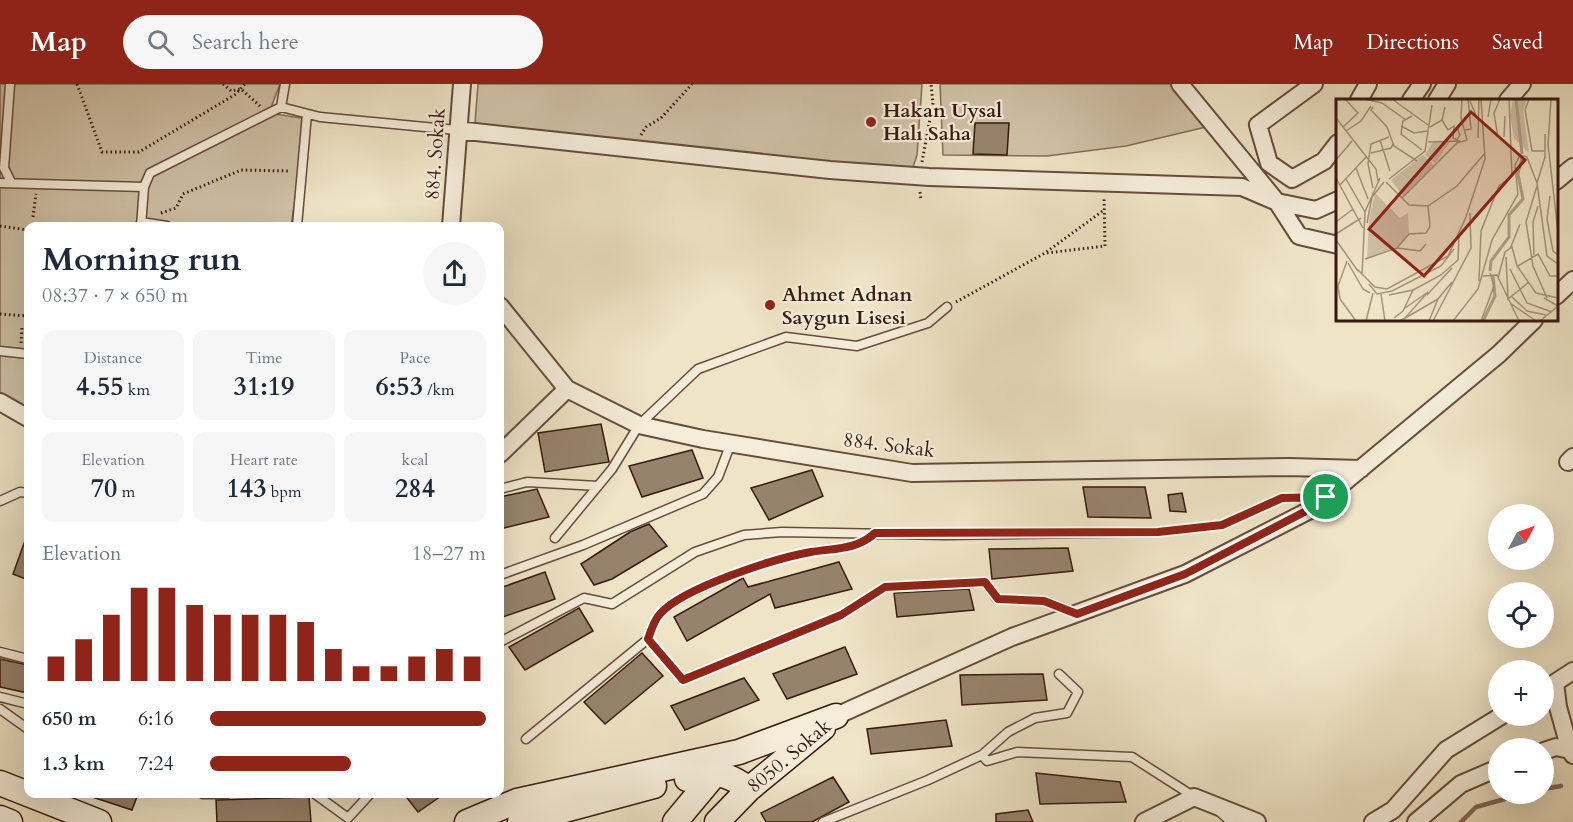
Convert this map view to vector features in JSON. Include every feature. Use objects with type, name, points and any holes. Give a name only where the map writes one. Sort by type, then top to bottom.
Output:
[{"type":"street","name":"884. Sokak","points":[[451,222],[462,84]]},
{"type":"street","points":[[1180,84],[1277,202],[1299,236],[1336,245]]},
{"type":"street","points":[[1314,84],[1258,125],[1269,163],[1292,179],[1324,161],[1336,146]]},
{"type":"street","points":[[1360,99],[1368,84]]},
{"type":"street","points":[[1411,99],[1422,84]]},
{"type":"street","points":[[1438,99],[1447,84]]},
{"type":"street","points":[[1509,99],[1522,84]]},
{"type":"street","points":[[457,130],[830,170],[929,177],[1242,187],[1277,202],[1316,210],[1336,201]]},
{"type":"street","points":[[1558,180],[1572,166]]},
{"type":"street","points":[[1558,295],[1573,280]]},
{"type":"street","name":"884. Sokak","points":[[504,311],[567,388],[639,424],[731,443],[912,473],[1289,467],[1361,469]]},
{"type":"street","points":[[466,822],[516,801],[739,752],[836,716],[1012,637],[1185,574],[1312,508],[1500,354],[1533,321]]},
{"type":"street","points":[[504,450],[567,388]]},
{"type":"street","points":[[0,402],[24,416]]},
{"type":"street","points":[[1554,683],[1573,671]]},
{"type":"street","points":[[1554,698],[1572,752]]},
{"type":"street","name":"8050. Sokak","points":[[717,822],[749,789],[836,716]]},
{"type":"street","points":[[1373,822],[1393,810],[1446,750],[1488,724]]},
{"type":"street","points":[[1554,748],[1572,752]]},
{"type":"street","points":[[739,752],[770,772]]},
{"type":"street","name":"8050. Sokak","points":[[675,822],[715,772],[739,752]]},
{"type":"street","points":[[520,822],[555,817],[628,792],[715,772],[733,777],[749,789]]},
{"type":"street","points":[[1416,822],[1461,784],[1488,772]]},
{"type":"street","points":[[0,783],[24,792]]},
{"type":"street","points":[[1144,822],[1194,796],[1257,822]]},
{"type":"street","points":[[38,798],[99,822]]},
{"type":"street","points":[[0,818],[10,822]]},
{"type":"lane","points":[[10,84],[4,168],[11,182]]},
{"type":"lane","points":[[281,107],[285,84]]},
{"type":"lane","points":[[141,222],[144,187],[150,173],[281,107],[307,114],[457,130]]},
{"type":"lane","points":[[297,222],[307,114]]},
{"type":"lane","points":[[0,183],[144,187]]},
{"type":"lane","points":[[555,538],[598,486],[639,424],[698,369],[786,337],[857,346],[928,322],[946,307]]},
{"type":"lane","points":[[0,351],[24,354]]},
{"type":"lane","points":[[504,574],[584,545],[703,494],[718,477],[731,443]]},
{"type":"lane","points":[[504,488],[527,482],[598,486]]},
{"type":"lane","points":[[0,501],[20,492],[24,492]]},
{"type":"lane","points":[[504,640],[584,598],[612,604],[695,552],[744,535],[782,532],[1158,532],[1222,525],[1282,498],[1326,497]]},
{"type":"lane","points":[[526,739],[648,639],[659,614],[682,597],[754,567],[810,552],[864,544],[875,533]]},
{"type":"lane","points":[[648,639],[683,680],[841,615],[885,587],[985,582],[998,599],[1044,601],[1077,614]]},
{"type":"lane","points":[[0,652],[24,658]]},
{"type":"lane","points":[[823,822],[928,780],[982,754],[1008,732],[1035,718],[1067,713],[1078,692],[1059,674]]},
{"type":"lane","points":[[0,697],[24,703]]},
{"type":"lane","points":[[0,709],[24,726]]},
{"type":"lane","points":[[982,754],[987,761],[1017,752],[1132,757],[1231,822]]},
{"type":"lane","points":[[320,798],[348,818],[366,798]]},
{"type":"path","points":[[77,84],[102,152],[139,152],[237,94],[245,84]]},
{"type":"path","points":[[223,84],[231,91],[241,89]]},
{"type":"path","points":[[652,126],[692,84]]},
{"type":"path","points":[[925,151],[933,103],[931,84]]},
{"type":"path","points":[[241,89],[260,106]]},
{"type":"path","points":[[156,215],[176,208],[183,194],[242,170],[295,171]]},
{"type":"path","points":[[33,217],[37,183]]},
{"type":"path","points":[[1045,254],[1105,246],[1104,195]]},
{"type":"path","points":[[946,307],[1045,254],[1104,210]]},
{"type":"path","points":[[0,225],[24,229]]},
{"type":"path","points":[[0,314],[24,316]]},
{"type":"shaded area","points":[[0,84],[280,84],[269,113],[307,119],[292,222],[24,222],[24,415],[0,400]]},
{"type":"shaded area","points":[[478,84],[922,84],[917,155],[913,167],[892,168],[553,134],[475,123]]},
{"type":"shaded area","points":[[940,84],[1171,84],[1206,127],[1126,146],[1047,156],[943,155]]},
{"type":"building","points":[[975,123],[1009,123],[1007,155],[973,154]]},
{"type":"building","points":[[601,424],[609,462],[545,472],[538,433]]},
{"type":"building","points":[[692,450],[703,478],[642,497],[629,466]]},
{"type":"building","points":[[812,470],[823,496],[769,520],[751,488]]},
{"type":"building","points":[[1083,487],[1145,487],[1151,518],[1088,517]]},
{"type":"building","points":[[537,489],[549,517],[504,528],[504,496]]},
{"type":"building","points":[[1182,493],[1186,512],[1170,511],[1168,495]]},
{"type":"building","points":[[649,524],[667,546],[612,579],[594,585],[581,564],[630,532]]},
{"type":"building","points":[[24,543],[24,578],[13,574]]},
{"type":"building","points":[[1068,548],[1073,571],[992,579],[989,549]]},
{"type":"building","points":[[839,562],[852,589],[775,608],[770,594],[687,641],[674,617],[743,578],[748,587]]},
{"type":"building","points":[[545,572],[555,599],[504,617],[504,587]]},
{"type":"building","points":[[969,589],[974,610],[897,617],[894,593]]},
{"type":"building","points":[[579,608],[593,631],[525,670],[509,647]]},
{"type":"building","points":[[845,647],[857,674],[787,699],[773,674]]},
{"type":"building","points":[[642,653],[663,676],[605,724],[584,702]]},
{"type":"building","points":[[0,659],[24,664],[24,692],[0,687]]},
{"type":"building","points":[[1043,674],[1047,700],[962,705],[960,675]]},
{"type":"building","points":[[744,678],[759,700],[685,730],[671,706]]},
{"type":"building","points":[[946,720],[952,746],[871,754],[867,729]]},
{"type":"building","points":[[1036,773],[1120,782],[1126,802],[1040,804]]},
{"type":"building","points":[[833,777],[849,802],[812,822],[766,822],[761,813]]},
{"type":"building","points":[[95,798],[136,798],[132,810]]},
{"type":"building","points":[[309,798],[311,822],[217,822],[216,800]]},
{"type":"building","points":[[407,798],[438,798],[418,812]]},
{"type":"building","points":[[1028,810],[1033,822],[996,822],[996,814]]},
{"type":"waterway","points":[[1554,787],[1561,786]]},
{"type":"waterway","points":[[1461,822],[1476,807],[1488,804]]},
{"type":"place","name":"Hakan Uysal Halı Saha","points":[[871,122]]},
{"type":"place","name":"Ahmet Adnan Saygun Lisesi","points":[[770,305]]},
{"type":"route","points":[[1326,497],[1312,508],[1185,574],[1077,614],[1044,601],[998,599],[985,582],[885,587],[841,615],[683,680],[648,639],[659,614],[682,597],[754,567],[810,552],[864,544],[875,533],[946,535],[1158,532],[1222,525],[1282,498],[1326,497]]}]
